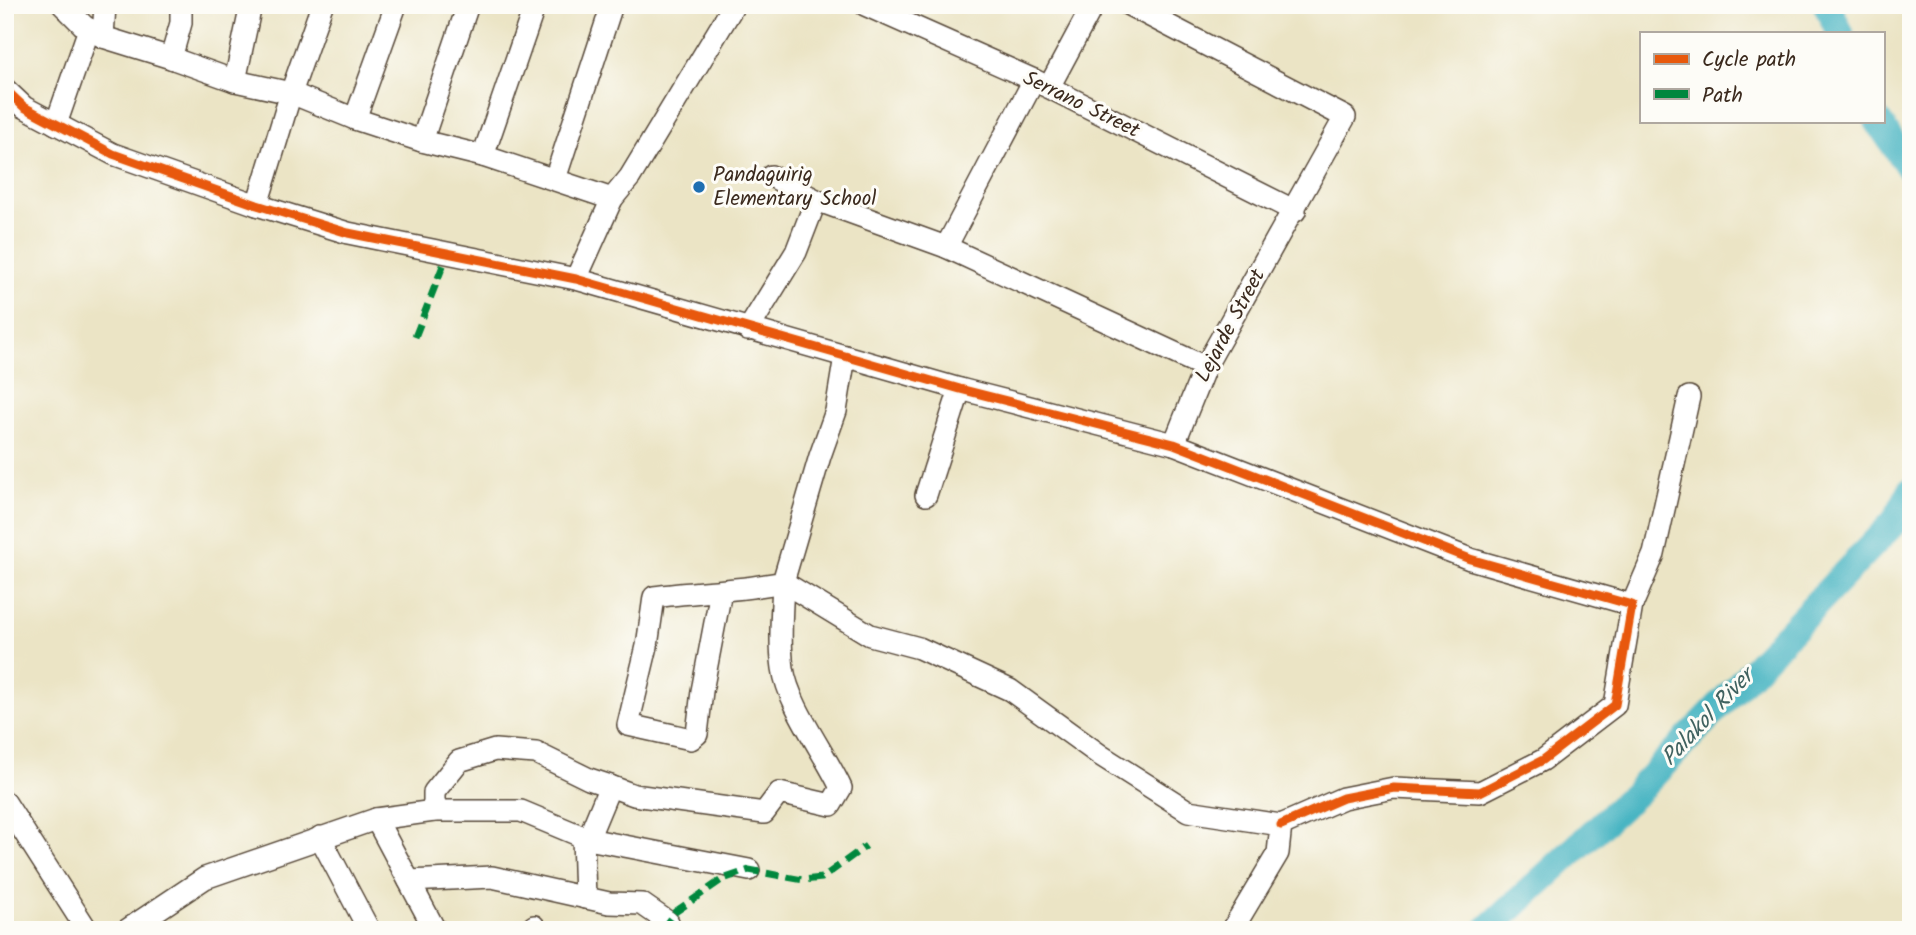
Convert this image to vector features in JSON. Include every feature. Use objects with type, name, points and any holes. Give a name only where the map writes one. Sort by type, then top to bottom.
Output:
[{"type":"street","points":[[63,5],[96,33],[235,81],[291,93],[355,119],[422,141],[484,156],[612,199]]},
{"type":"street","points":[[56,124],[96,33],[105,5]]},
{"type":"street","points":[[171,58],[181,23],[181,5]]},
{"type":"street","points":[[235,81],[251,5]]},
{"type":"street","points":[[257,205],[291,93],[322,5]]},
{"type":"street","points":[[355,119],[396,5]]},
{"type":"street","points":[[422,141],[468,5]]},
{"type":"street","points":[[484,156],[535,5]]},
{"type":"street","points":[[555,179],[612,5]]},
{"type":"street","points":[[576,279],[612,199],[630,177],[734,5]]},
{"type":"street","name":"Serrano Street","points":[[865,5],[1041,84],[1294,211]]},
{"type":"street","points":[[946,247],[1041,84],[1093,5]]},
{"type":"street","name":"Lejarde Street","points":[[1129,5],[1345,117],[1205,367],[1174,444]]},
{"type":"street","points":[[5,89],[23,107],[113,154],[257,205],[348,233],[576,279],[748,330],[1174,444],[1470,559],[1632,605]]},
{"type":"street","points":[[771,176],[816,200],[946,247],[1205,367]]},
{"type":"street","points":[[748,330],[796,252],[816,200]]},
{"type":"street","points":[[434,811],[434,792],[460,761],[495,750],[536,753],[589,779],[634,795],[764,813],[779,793],[831,805],[841,788],[793,700],[783,669],[783,582],[836,411],[845,356]]},
{"type":"street","points":[[926,495],[960,388]]},
{"type":"street","points":[[721,591],[702,691],[697,734],[691,739],[628,725],[647,646],[654,597],[721,591],[751,589],[783,582],[870,635],[919,648],[1010,690],[1100,755],[1188,811],[1281,825],[1343,798],[1394,788],[1480,792],[1543,760],[1615,705],[1632,605],[1654,554],[1689,397]]},
{"type":"street","points":[[585,898],[585,838],[610,786]]},
{"type":"street","points":[[5,802],[87,930]]},
{"type":"street","points":[[127,930],[205,878],[376,819],[434,811],[521,811],[585,838],[750,870]]},
{"type":"street","points":[[376,819],[435,930]]},
{"type":"street","points":[[1232,930],[1278,853],[1281,825]]},
{"type":"street","points":[[320,837],[369,930]]},
{"type":"street","points":[[409,881],[492,877],[609,903],[642,904],[668,922]]},
{"type":"waterway","name":"Palakol River","points":[[1827,5],[1840,32]]},
{"type":"waterway","name":"Palakol River","points":[[1879,122],[1911,170]]},
{"type":"waterway","name":"Palakol River","points":[[1487,930],[1636,793],[1896,520],[1911,491]]},
{"type":"marked path","points":[[415,337],[448,253]]},
{"type":"marked path","points":[[662,930],[675,912],[723,879],[749,870],[803,880],[822,878],[866,846]]},
{"type":"cycle path","points":[[5,89],[24,107],[113,154],[257,205],[348,233],[576,279],[960,389],[1174,444],[1470,559],[1632,605],[1615,705],[1543,760],[1480,792],[1394,788],[1343,798],[1281,825]]},
{"type":"place","name":"Pandaguirig Elementary School","points":[[699,187]]}]
